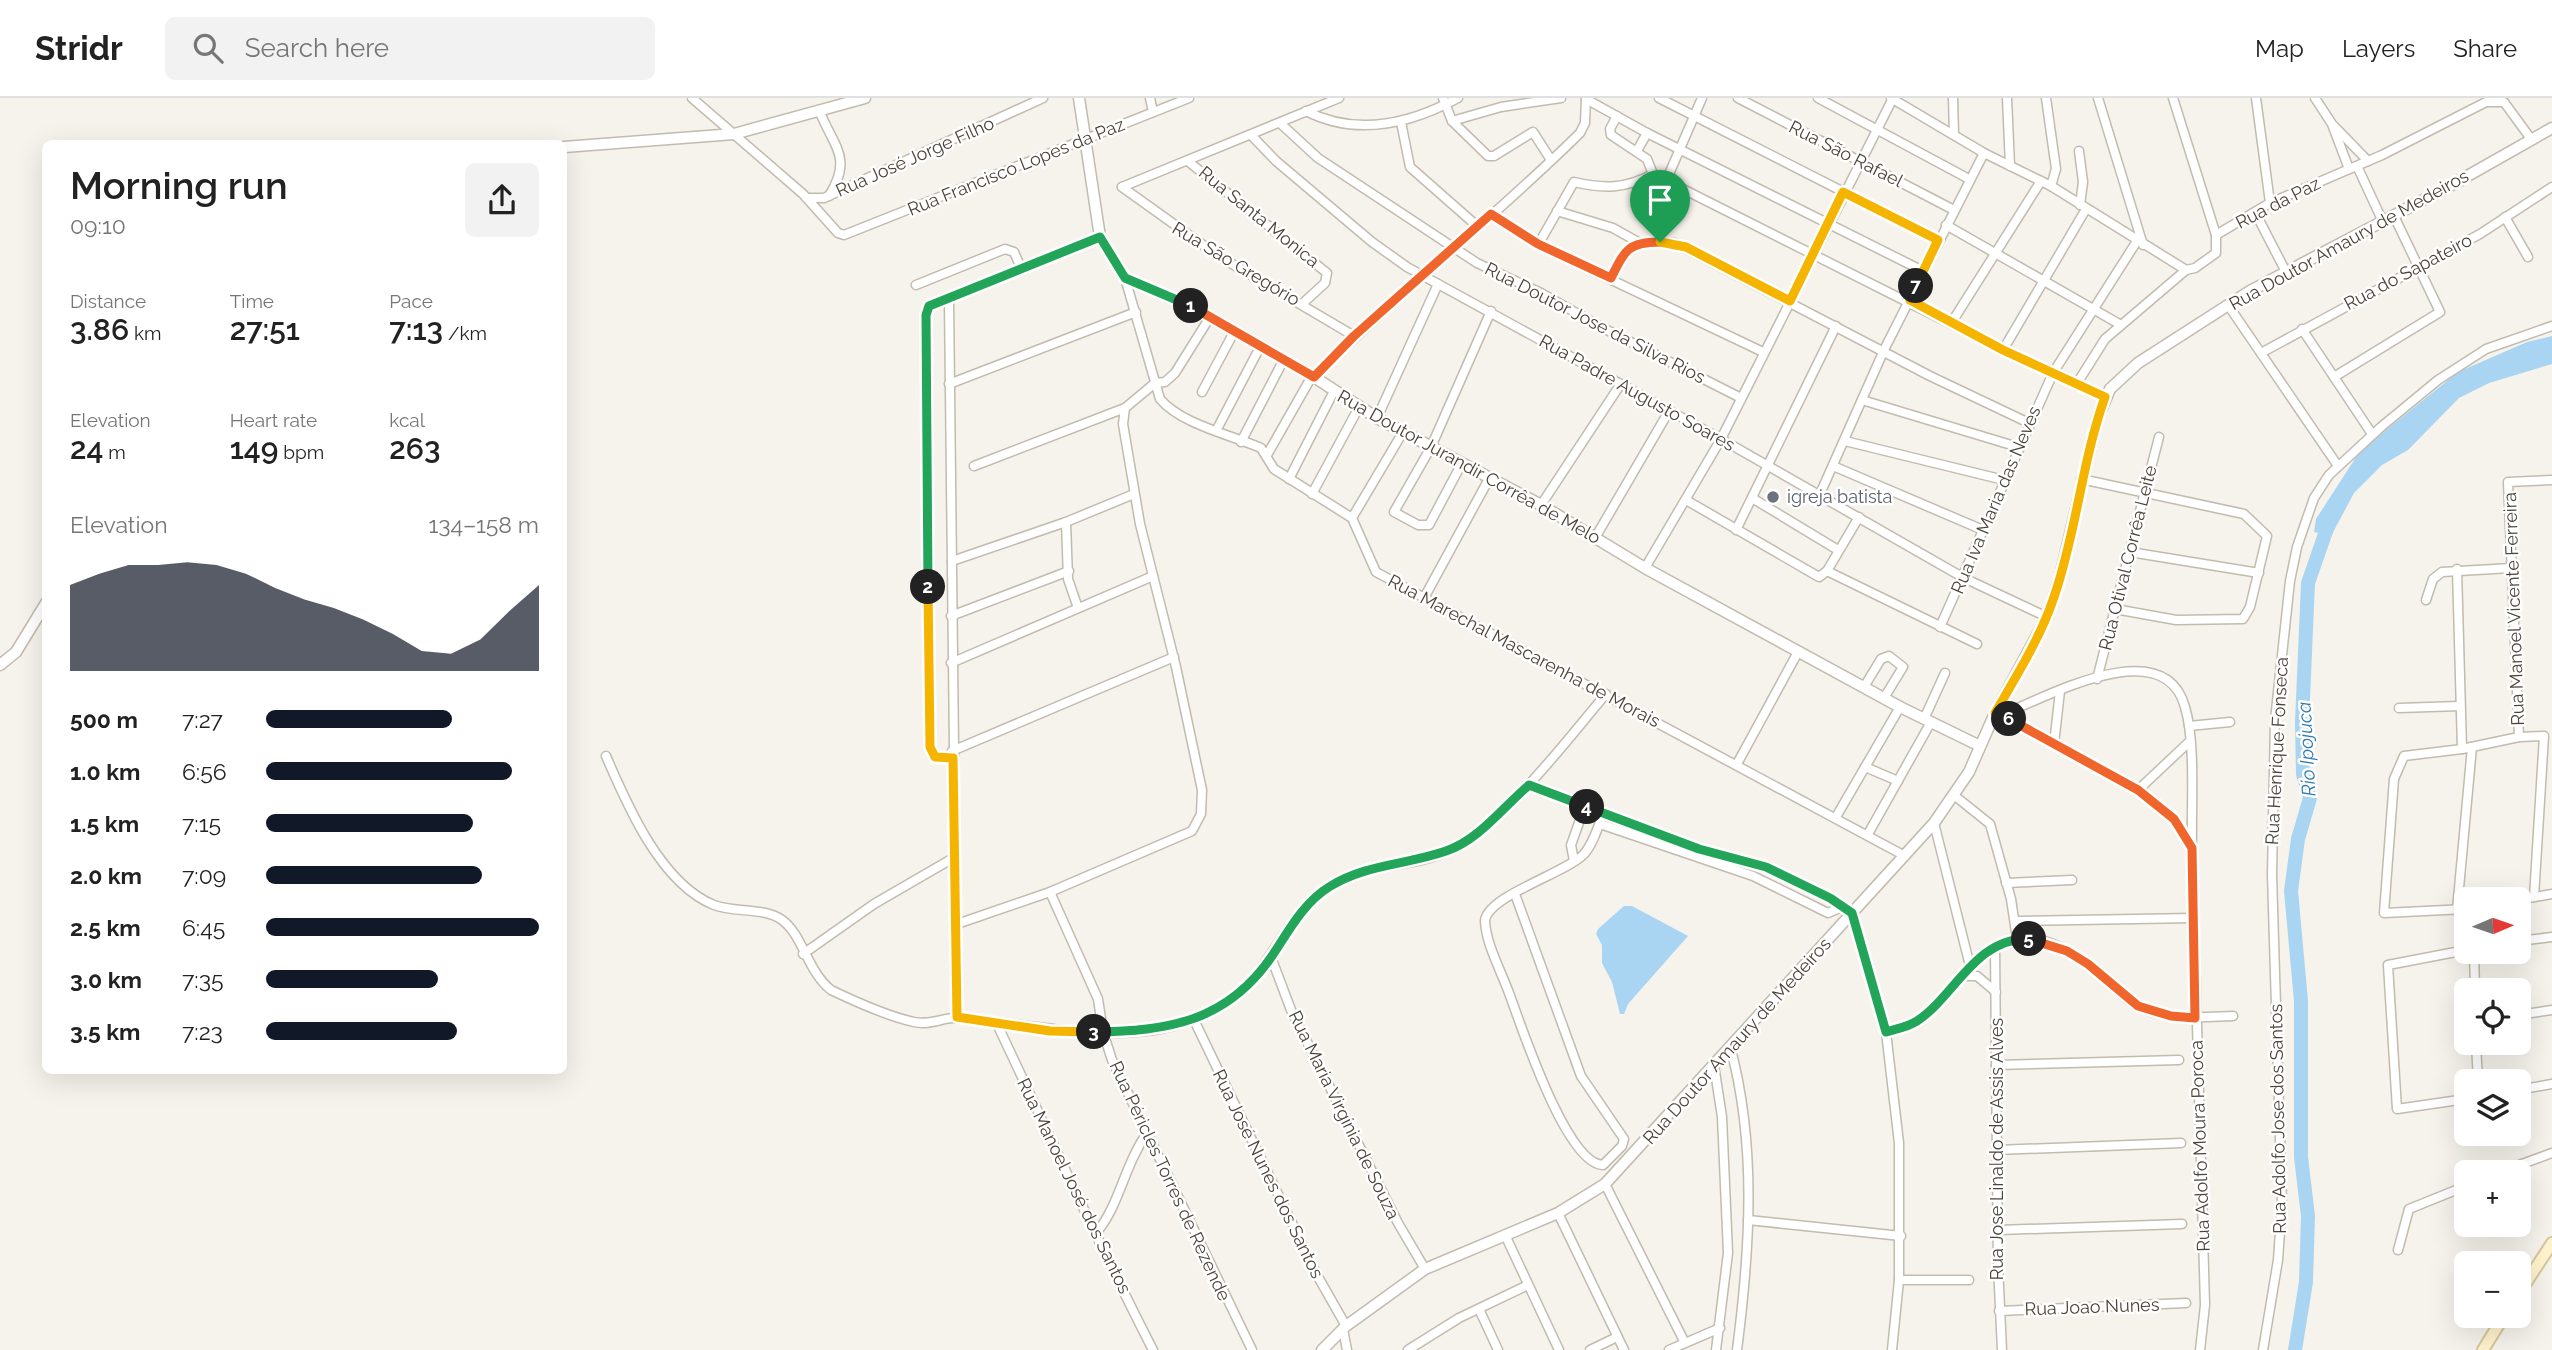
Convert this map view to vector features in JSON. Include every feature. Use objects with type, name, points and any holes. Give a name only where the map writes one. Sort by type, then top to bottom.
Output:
[{"type":"main road","points":[[2531,1275],[2552,1242]]},
{"type":"main road","points":[[2483,1350],[2497,1328]]},
{"type":"street","points":[[692,98],[818,211]]},
{"type":"street","points":[[567,146],[734,134],[865,98]]},
{"type":"street","name":"Rua José Jorge Filho","points":[[805,197],[826,197],[1043,98]]},
{"type":"street","points":[[1079,98],[1100,237],[1125,278],[1160,399],[1168,408],[1241,442],[1261,448],[1275,469],[1352,518],[1403,432]]},
{"type":"street","points":[[1150,98],[1153,112]]},
{"type":"street","name":"Rua Francisco Lopes da Paz","points":[[818,211],[838,233],[844,235],[1189,98]]},
{"type":"street","points":[[1189,162],[1339,98]]},
{"type":"street","points":[[1306,111],[1325,119],[1357,125],[1401,122],[1443,102],[1458,98]]},
{"type":"street","points":[[1452,121],[1501,107],[1561,98]]},
{"type":"street","points":[[1267,455],[1313,377],[1354,336],[1455,249],[1583,130],[1586,98],[1647,132],[1923,271]]},
{"type":"street","points":[[1658,98],[1938,240]]},
{"type":"street","points":[[1667,181],[1702,98]]},
{"type":"street","name":"Rua São Rafael","points":[[1738,98],[1954,210]]},
{"type":"street","points":[[1818,98],[1969,179]]},
{"type":"street","points":[[1646,568],[1721,439],[1892,98],[1983,153],[2051,186],[2186,270]]},
{"type":"street","points":[[1953,98],[1954,135]]},
{"type":"street","points":[[2007,98],[2010,166]]},
{"type":"street","points":[[2046,98],[2056,169],[2051,186]]},
{"type":"street","points":[[2098,98],[2140,243]]},
{"type":"street","points":[[2173,98],[2216,235]]},
{"type":"street","points":[[2256,98],[2270,203]]},
{"type":"street","points":[[2315,98],[2332,124],[2383,222]]},
{"type":"street","name":"Rua da Paz","points":[[2076,385],[2100,346],[2121,325],[2186,270],[2193,270],[2216,253],[2216,235],[2270,203],[2368,161],[2479,101],[2496,100],[2509,107],[2531,139]]},
{"type":"street","points":[[1443,102],[1452,121],[1489,156],[1529,133],[1536,133],[1551,160]]},
{"type":"street","points":[[819,110],[842,162],[840,178],[826,197]]},
{"type":"street","points":[[1617,116],[1610,129],[1611,135],[1646,156],[1653,174],[1660,242]]},
{"type":"street","points":[[1401,122],[1410,167],[1477,226]]},
{"type":"street","name":"Rua Doutor Jose da Silva Rios","points":[[1280,123],[1318,158],[1494,273],[1541,293],[1603,328],[1741,398]]},
{"type":"street","points":[[2332,124],[2368,161]]},
{"type":"street","points":[[1637,151],[1647,132]]},
{"type":"street","name":"Rua Doutor Amaury de Medeiros","points":[[1322,1350],[1345,1328],[1425,1269],[1558,1213],[1605,1184],[1934,823],[1955,796],[2047,617],[2060,578],[2081,479],[2105,397],[2128,370],[2228,305],[2286,272],[2383,222],[2531,139],[2551,132]]},
{"type":"street","name":"Rua Padre Augusto Soares","points":[[1251,135],[1276,161],[1372,243],[1423,277],[1491,311],[1820,494],[1964,578],[2047,617]]},
{"type":"street","points":[[2003,350],[2046,281],[2083,207],[2079,151]]},
{"type":"street","points":[[1820,494],[1884,350],[1983,153]]},
{"type":"street","name":"Rua São Gregório","points":[[1189,162],[1122,187],[1190,238],[1354,336]]},
{"type":"street","name":"Rua Santa Monica","points":[[1189,162],[1327,273],[1325,282],[1301,304]]},
{"type":"street","points":[[1653,174],[1910,300],[2003,350],[2105,397]]},
{"type":"street","points":[[1538,244],[1574,182],[1620,187],[1634,185],[1653,174]]},
{"type":"street","points":[[1952,322],[2041,181]]},
{"type":"street","name":"Rua do Sapateiro","points":[[2261,353],[2505,217],[2552,187]]},
{"type":"street","name":"Rua José Jorge Filho","points":[[818,211],[826,197]]},
{"type":"street","points":[[1558,211],[1613,228],[1638,242],[1660,242],[1686,247],[2029,423]]},
{"type":"street","points":[[2255,212],[2286,272]]},
{"type":"street","points":[[1491,214],[1538,244],[1763,352]]},
{"type":"street","points":[[2333,377],[2436,317],[2440,310],[2393,216]]},
{"type":"street","points":[[2505,217],[2528,257]]},
{"type":"street","points":[[1946,225],[2094,307],[2121,325]]},
{"type":"street","points":[[1100,237],[928,308],[930,742],[935,757],[953,755],[1174,657]]},
{"type":"street","points":[[1611,278],[1623,255],[1638,242]]},
{"type":"street","name":"Rua Iva Maria das Neves","points":[[1940,627],[2053,373],[2094,307],[2140,243]]},
{"type":"street","points":[[916,285],[1006,249],[1014,252],[1021,268]]},
{"type":"street","name":"Rua Doutor Jurandir Corrêa de Melo","points":[[1125,278],[1210,317],[1377,418],[1541,505],[1646,568],[1927,721],[1980,746]]},
{"type":"street","points":[[1377,418],[1438,284]]},
{"type":"street","points":[[949,300],[951,663],[957,924],[954,991],[957,1017]]},
{"type":"street","points":[[2228,305],[2338,466]]},
{"type":"street","points":[[1462,463],[1434,519],[1427,526],[1418,525],[1394,512],[1431,447],[1491,311]]},
{"type":"street","points":[[949,384],[1136,312]]},
{"type":"street","points":[[974,466],[1125,408],[1155,383],[1170,379],[1182,366],[1210,317]]},
{"type":"street","points":[[1736,530],[1836,326]]},
{"type":"street","name":"Rua Henrique Fonseca","points":[[2277,971],[2272,876],[2275,720],[2290,581],[2314,498],[2338,466],[2438,380],[2486,349],[2552,326]]},
{"type":"street","points":[[2302,329],[2372,434]]},
{"type":"street","points":[[1202,392],[1234,332]]},
{"type":"street","points":[[1216,431],[1260,347]]},
{"type":"street","points":[[1241,442],[1283,361]]},
{"type":"street","points":[[1541,505],[1620,385]]},
{"type":"street","points":[[1289,479],[1334,391]]},
{"type":"street","points":[[1862,400],[2018,447]]},
{"type":"street","points":[[1312,494],[1359,407]]},
{"type":"street","points":[[957,924],[1050,892],[1192,831],[1201,814],[1202,790],[1135,494],[1123,424],[1125,408]]},
{"type":"street","points":[[1595,538],[1670,411]]},
{"type":"street","name":"Rua Otival Corrêa Leite","points":[[2097,679],[2159,437]]},
{"type":"street","points":[[1845,441],[2004,480]]},
{"type":"street","points":[[1833,466],[1983,530]]},
{"type":"street","points":[[1424,598],[1490,477]]},
{"type":"street","points":[[2081,479],[2244,514],[2267,536],[2248,613],[2243,619],[2176,620],[2115,609]]},
{"type":"street","name":"Rua Manoel Vicente Ferreira","points":[[2519,737],[2508,482],[2552,480]]},
{"type":"street","points":[[952,561],[1066,522],[1135,494]]},
{"type":"street","points":[[1752,498],[1838,550]]},
{"type":"street","points":[[1686,500],[1819,576],[1827,571],[1859,517]]},
{"type":"street","name":"Rua Marechal Mascarenha de Morais","points":[[1352,518],[1376,572],[1905,856]]},
{"type":"street","points":[[1066,522],[1070,589],[1078,608]]},
{"type":"street","points":[[2130,552],[2259,573]]},
{"type":"street","points":[[2426,600],[2434,576],[2456,569],[2511,568]]},
{"type":"street","points":[[2456,569],[2462,749]]},
{"type":"street","points":[[951,616],[1069,571]]},
{"type":"street","points":[[1827,571],[1977,644]]},
{"type":"street","points":[[951,663],[1153,576]]},
{"type":"street","points":[[0,665],[16,652],[42,610]]},
{"type":"street","points":[[1737,764],[1798,652]]},
{"type":"street","points":[[1864,687],[1883,657],[1889,656],[1901,663],[1900,674],[1884,698]]},
{"type":"street","points":[[1998,714],[2097,679],[2143,669],[2158,673],[2174,684],[2182,697],[2189,726],[2189,742],[2138,790]]},
{"type":"street","points":[[1868,834],[1899,781],[1927,721],[1945,673]]},
{"type":"street","points":[[2054,744],[2060,691]]},
{"type":"street","points":[[606,756],[628,806],[665,864],[699,896],[713,905],[780,918],[789,926],[819,981],[842,995],[913,1022],[928,1024],[957,1017],[1050,1031],[1163,1029],[1194,1020],[1235,996],[1271,957],[1296,919],[1326,888],[1370,868],[1449,850],[1480,830],[1529,785],[1606,694]]},
{"type":"street","points":[[1836,817],[1900,706]]},
{"type":"street","points":[[2399,708],[2460,706]]},
{"type":"street","points":[[1998,714],[2138,790],[2174,819],[2192,848]]},
{"type":"street","points":[[2189,726],[2230,722]]},
{"type":"street","points":[[2454,910],[2384,914],[2394,779],[2401,759],[2519,737],[2544,736],[2534,897]]},
{"type":"street","name":"Rua Adolfo Moura Poroca","points":[[2189,742],[2195,1018],[2206,1306],[2200,1350]]},
{"type":"street","points":[[2463,887],[2472,747]]},
{"type":"street","points":[[1864,766],[1899,781]]},
{"type":"street","points":[[1529,785],[1699,849],[1766,867],[1852,913],[1886,1032],[1899,1143],[1899,1280],[1892,1350]]},
{"type":"street","points":[[1955,796],[1990,824],[2015,921],[2017,939]]},
{"type":"street","points":[[1574,861],[1571,845],[1585,806]]},
{"type":"street","points":[[1515,894],[1586,852],[1603,814]]},
{"type":"street","points":[[1934,823],[1970,966]]},
{"type":"street","points":[[1600,824],[1753,876],[1828,913],[1842,907]]},
{"type":"street","points":[[803,954],[874,904],[956,857]]},
{"type":"street","points":[[2006,883],[2072,880]]},
{"type":"street","name":"Rua Péricles Torres de Rezende","points":[[1050,892],[1089,977],[1101,1012],[1103,1032],[1147,1133],[1252,1350]]},
{"type":"street","name":"Rua Doutor Amaury de Medeiros","points":[[1515,894],[1581,1076],[1624,1139],[1622,1146],[1607,1161],[1597,1164],[1585,1154],[1551,1103],[1487,933],[1485,921],[1488,912],[1515,894]]},
{"type":"street","points":[[2531,898],[2552,894]]},
{"type":"street","points":[[2015,921],[2193,918]]},
{"type":"street","points":[[2531,939],[2552,937]]},
{"type":"street","points":[[1886,1032],[1916,1022],[1970,966],[1995,948],[2017,939],[2040,941],[2067,951],[2088,964],[2138,1006],[2171,1016],[2233,1016]]},
{"type":"street","name":"Rua Jose Linaldo de Assis Alves","points":[[1995,948],[1998,1311],[2002,1350]]},
{"type":"street","points":[[2454,952],[2388,965],[2398,1109],[2454,1101]]},
{"type":"street","name":"Rua Maria Virgínia de Souza","points":[[1271,957],[1291,1010],[1398,1223],[1425,1269]]},
{"type":"street","name":"Rua Adolfo Jose dos Santos","points":[[2263,1350],[2282,1224],[2277,971]]},
{"type":"street","points":[[1960,976],[1977,976],[1996,992]]},
{"type":"street","points":[[2531,1013],[2552,1010]]},
{"type":"street","name":"Rua José Nunes dos Santos","points":[[1194,1020],[1320,1283],[1345,1328]]},
{"type":"street","name":"Rua Manoel José dos Santos","points":[[996,1022],[1035,1110],[1153,1350]]},
{"type":"street","points":[[1730,1046],[1738,1076],[1745,1135],[1748,1220],[1747,1272],[1737,1350]]},
{"type":"street","points":[[1996,1065],[2179,1060]]},
{"type":"street","points":[[1714,1065],[1722,1117],[1728,1228],[1726,1286],[1716,1350]]},
{"type":"street","points":[[2531,1088],[2552,1084]]},
{"type":"street","points":[[1097,1232],[1113,1210],[1127,1167],[1147,1133]]},
{"type":"street","points":[[1997,1150],[2181,1143]]},
{"type":"street","points":[[2531,1161],[2552,1153]]},
{"type":"street","points":[[1605,1184],[1685,1343]]},
{"type":"street","points":[[2398,1250],[2409,1209],[2454,1191]]},
{"type":"street","points":[[1558,1213],[1624,1350]]},
{"type":"street","points":[[1748,1220],[1900,1236]]},
{"type":"street","points":[[1998,1230],[2182,1224]]},
{"type":"street","points":[[1506,1237],[1559,1350]]},
{"type":"street","points":[[1899,1280],[1969,1280]]},
{"type":"street","points":[[1408,1350],[1528,1284]]},
{"type":"street","name":"Rua Joao Nunes","points":[[1998,1311],[2186,1303]]},
{"type":"street","points":[[1479,1309],[1498,1350]]},
{"type":"street","points":[[1345,1328],[1347,1350]]},
{"type":"street","points":[[1669,1350],[1720,1328]]},
{"type":"street","points":[[1590,1350],[1617,1337]]},
{"type":"water","points":[[2552,336],[2552,364],[2489,383],[2459,398],[2408,450],[2382,465],[2354,493],[2331,536],[2314,532],[2316,519],[2360,451],[2458,372],[2527,342]]},
{"type":"water","points":[[1624,906],[1632,906],[1688,936],[1628,1004],[1624,1014],[1620,1014],[1612,982],[1602,963],[1602,945],[1596,934],[1598,929]]},
{"type":"waterway","name":"Rio Ipojuca","points":[[2295,1350],[2306,1282],[2308,1216],[2301,1157],[2301,1001],[2291,891],[2298,839],[2310,798],[2303,774],[2302,722],[2308,583],[2331,517]]},
{"type":"place","name":"igreja batista","points":[[1773,497]]},
{"type":"route","points":[[1843,192],[1938,240],[1910,300],[2003,350],[2105,397],[2081,479],[2056,593],[2047,617],[1995,713],[2138,790],[2174,819],[2192,848],[2195,1018],[2171,1016],[2138,1006],[2124,997],[2088,964],[2067,951],[2040,941],[2017,939],[2006,941],[1970,966],[1916,1022],[1886,1032],[1852,913],[1830,898],[1766,867],[1699,849],[1529,785],[1480,830],[1449,850],[1370,868],[1326,888],[1296,919],[1271,957],[1250,982],[1222,1005],[1194,1020],[1163,1029],[1083,1032],[1050,1031],[957,1017],[954,991],[957,924],[953,758],[935,757],[930,742],[926,315],[929,306],[1100,237],[1125,278],[1197,309],[1314,377],[1380,312],[1455,249],[1491,214],[1538,244],[1611,278],[1628,249],[1638,242],[1660,242],[1686,247],[1790,301],[1843,192]]}]
